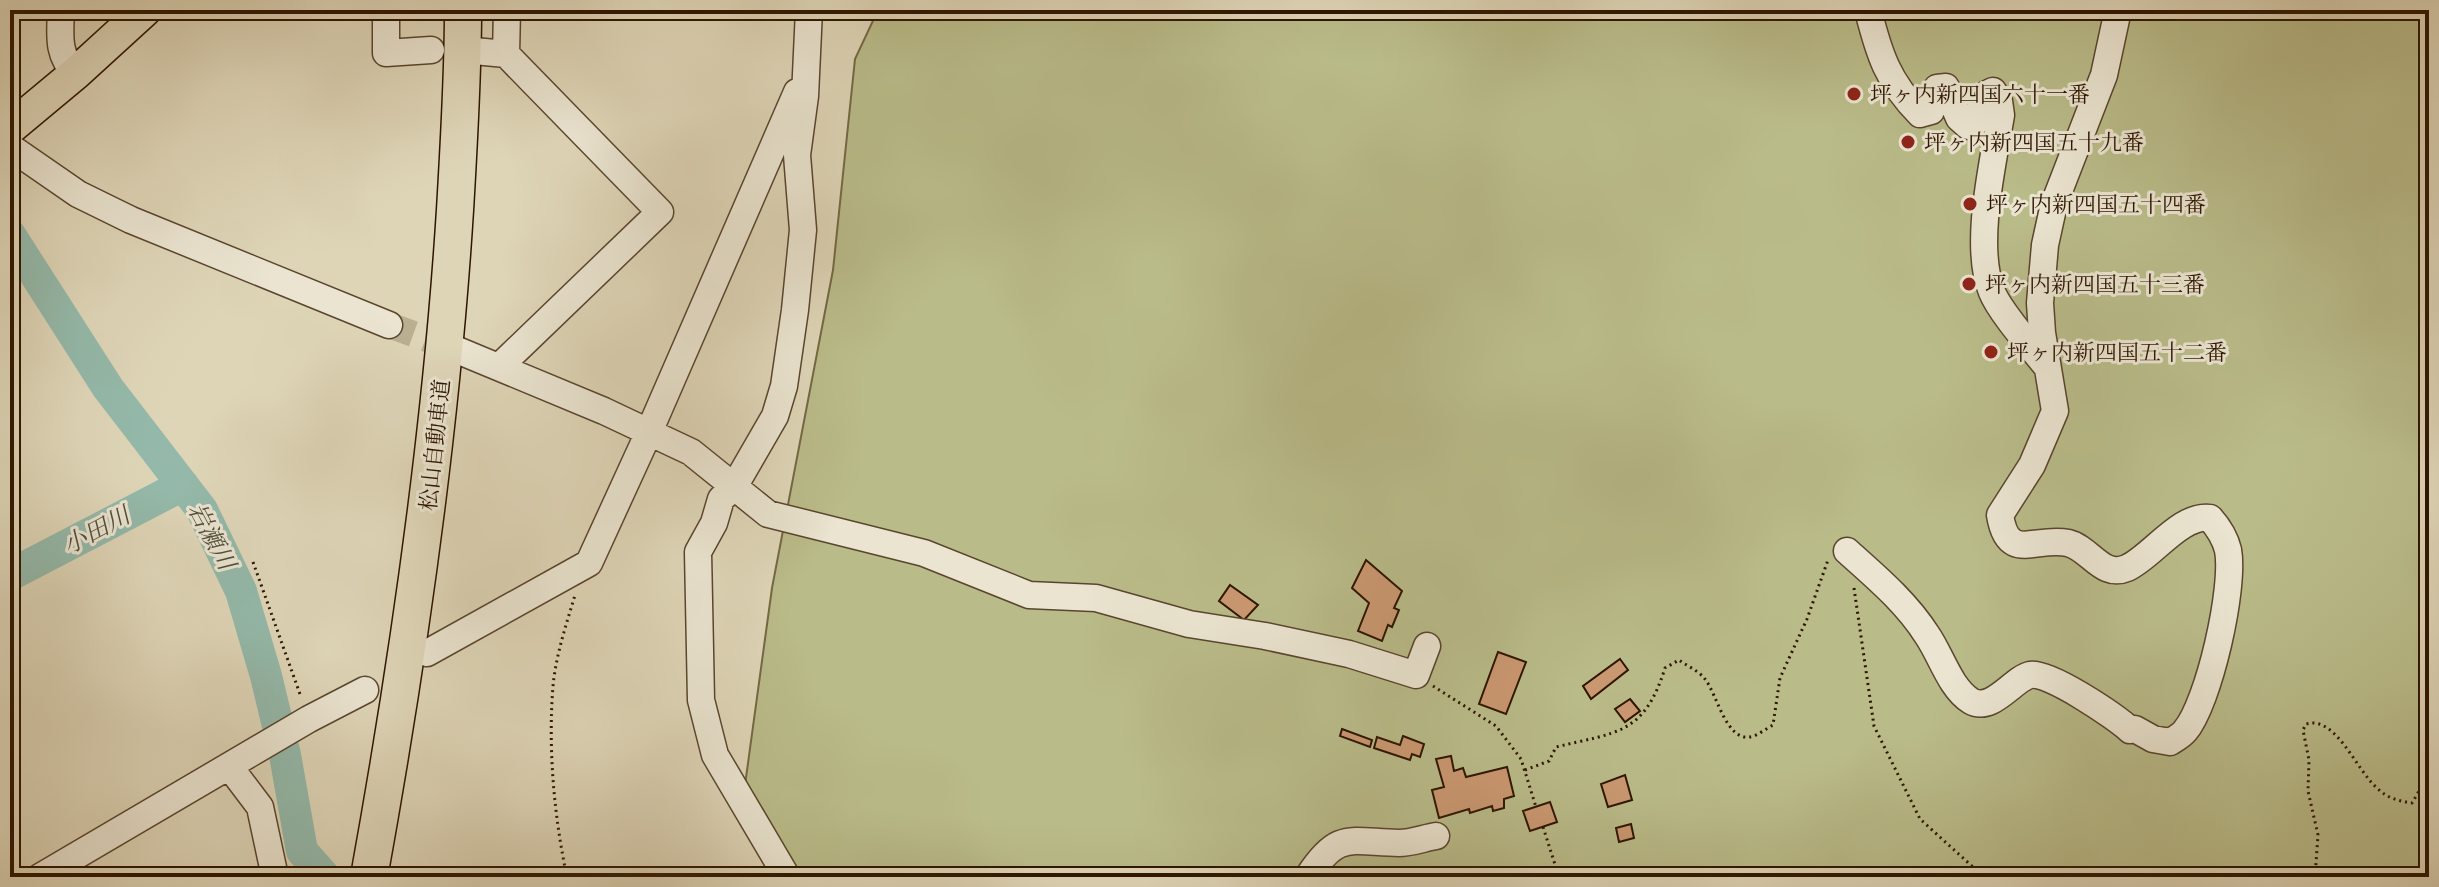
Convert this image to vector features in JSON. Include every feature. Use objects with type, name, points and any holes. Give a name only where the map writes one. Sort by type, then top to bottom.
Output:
[{"type":"highway","name":"松山自動車道","points":[[369,877],[421,436],[434,291],[448,10]]},
{"type":"highway","name":"松山自動車道","points":[[354,877],[376,798],[427,521],[439,413],[463,87],[463,10]]},
{"type":"main road","points":[[10,128],[145,10]]},
{"type":"street","points":[[61,10],[62,53],[66,64],[76,73]]},
{"type":"street","points":[[386,10],[386,53],[431,50]]},
{"type":"street","points":[[506,54],[507,10]]},
{"type":"street","points":[[787,877],[715,755],[701,700],[698,552],[714,523],[721,499],[734,487],[775,416],[784,386],[803,230],[797,155],[805,96],[809,10]]},
{"type":"street","points":[[1868,10],[1886,69],[1899,93],[1920,114],[1931,111],[1937,88],[1946,87],[1959,118],[1968,126],[1974,124],[1985,95],[1993,91],[1999,101],[2001,115],[1984,242],[1988,276],[1992,294],[2049,370]]},
{"type":"street","points":[[1847,551],[1888,588],[1927,633],[1956,685],[1971,701],[1979,703],[1995,699],[2029,675],[2041,675],[2063,683],[2071,692],[2118,719],[2130,730],[2135,729],[2153,739],[2170,742],[2184,733],[2194,717],[2220,634],[2229,571],[2228,549],[2219,528],[2210,518],[2192,521],[2132,566],[2118,572],[2103,568],[2086,551],[2067,543],[2023,545],[2008,540],[2000,515],[2032,465],[2055,411],[2040,303],[2045,245],[2054,204],[2104,75],[2118,10]]},
{"type":"street","points":[[474,51],[506,54],[660,212],[500,366]]},
{"type":"street","points":[[427,653],[589,563],[805,73]]},
{"type":"street","points":[[10,147],[78,194],[131,220],[389,325]]},
{"type":"street","points":[[457,350],[500,366],[691,452],[768,514],[912,549],[1029,595],[1096,598],[1189,624],[1349,654],[1416,675],[1427,646]]},
{"type":"street","points":[[40,877],[301,724],[365,690]]},
{"type":"street","points":[[237,761],[260,807],[275,877]]},
{"type":"street","points":[[1308,877],[1320,858],[1334,846],[1352,839],[1402,843],[1436,836]]},
{"type":"path","points":[[1525,770],[1549,761],[1556,747],[1616,733],[1637,721],[1656,697],[1665,668],[1679,660],[1703,676],[1716,697],[1725,721],[1736,734],[1749,737],[1773,725],[1780,678],[1807,619],[1831,550],[1847,551],[1874,726],[1920,819],[1984,877]]},
{"type":"path","points":[[253,562],[301,724]]},
{"type":"path","points":[[567,877],[560,842],[552,755],[553,685],[577,588],[589,563]]},
{"type":"path","points":[[1416,675],[1496,726],[1521,759],[1536,807]]},
{"type":"path","points":[[2315,877],[2318,835],[2308,791],[2309,760],[2303,730],[2306,724],[2316,721],[2325,724],[2340,740],[2358,768],[2378,790],[2395,801],[2412,803],[2429,774]]},
{"type":"path","points":[[1543,827],[1559,877]]},
{"type":"green space","points":[[878,10],[2429,10],[2429,877],[781,877],[745,785],[772,588],[833,270],[855,59]]},
{"type":"building","points":[[1366,560],[1402,591],[1394,608],[1399,610],[1392,627],[1388,625],[1382,641],[1358,631],[1369,603],[1352,588]]},
{"type":"building","points":[[1230,585],[1258,605],[1244,620],[1219,601]]},
{"type":"building","points":[[1498,652],[1526,662],[1506,714],[1479,704]]},
{"type":"building","points":[[1620,659],[1628,670],[1591,699],[1583,686]]},
{"type":"building","points":[[1630,699],[1640,711],[1625,722],[1615,709]]},
{"type":"building","points":[[1342,729],[1372,740],[1370,747],[1340,736]]},
{"type":"building","points":[[1403,736],[1424,744],[1420,757],[1412,754],[1410,760],[1374,748],[1377,737],[1400,745]]},
{"type":"building","points":[[1451,756],[1454,771],[1463,768],[1466,777],[1507,767],[1514,796],[1504,799],[1504,808],[1493,811],[1492,806],[1470,813],[1469,809],[1439,818],[1432,790],[1444,787],[1436,759]]},
{"type":"building","points":[[1625,775],[1632,800],[1608,807],[1601,784]]},
{"type":"building","points":[[1550,802],[1557,822],[1530,831],[1523,811]]},
{"type":"building","points":[[1631,824],[1634,838],[1619,842],[1616,828]]},
{"type":"waterway","name":"岩瀬川","points":[[10,235],[108,388],[202,510],[241,591],[266,676],[285,755],[302,851],[325,877]]},
{"type":"waterway","name":"小田川","points":[[10,575],[183,485]]},
{"type":"tunnel","points":[[389,325],[457,350]]},
{"type":"place","name":"坪ヶ内新四国六十一番","points":[[1854,94]]},
{"type":"place","name":"坪ヶ内新四国五十九番","points":[[1908,142]]},
{"type":"place","name":"坪ヶ内新四国五十四番","points":[[1970,204]]},
{"type":"place","name":"坪ヶ内新四国五十三番","points":[[1969,284]]},
{"type":"place","name":"坪ヶ内新四国五十二番","points":[[1991,352]]}]
